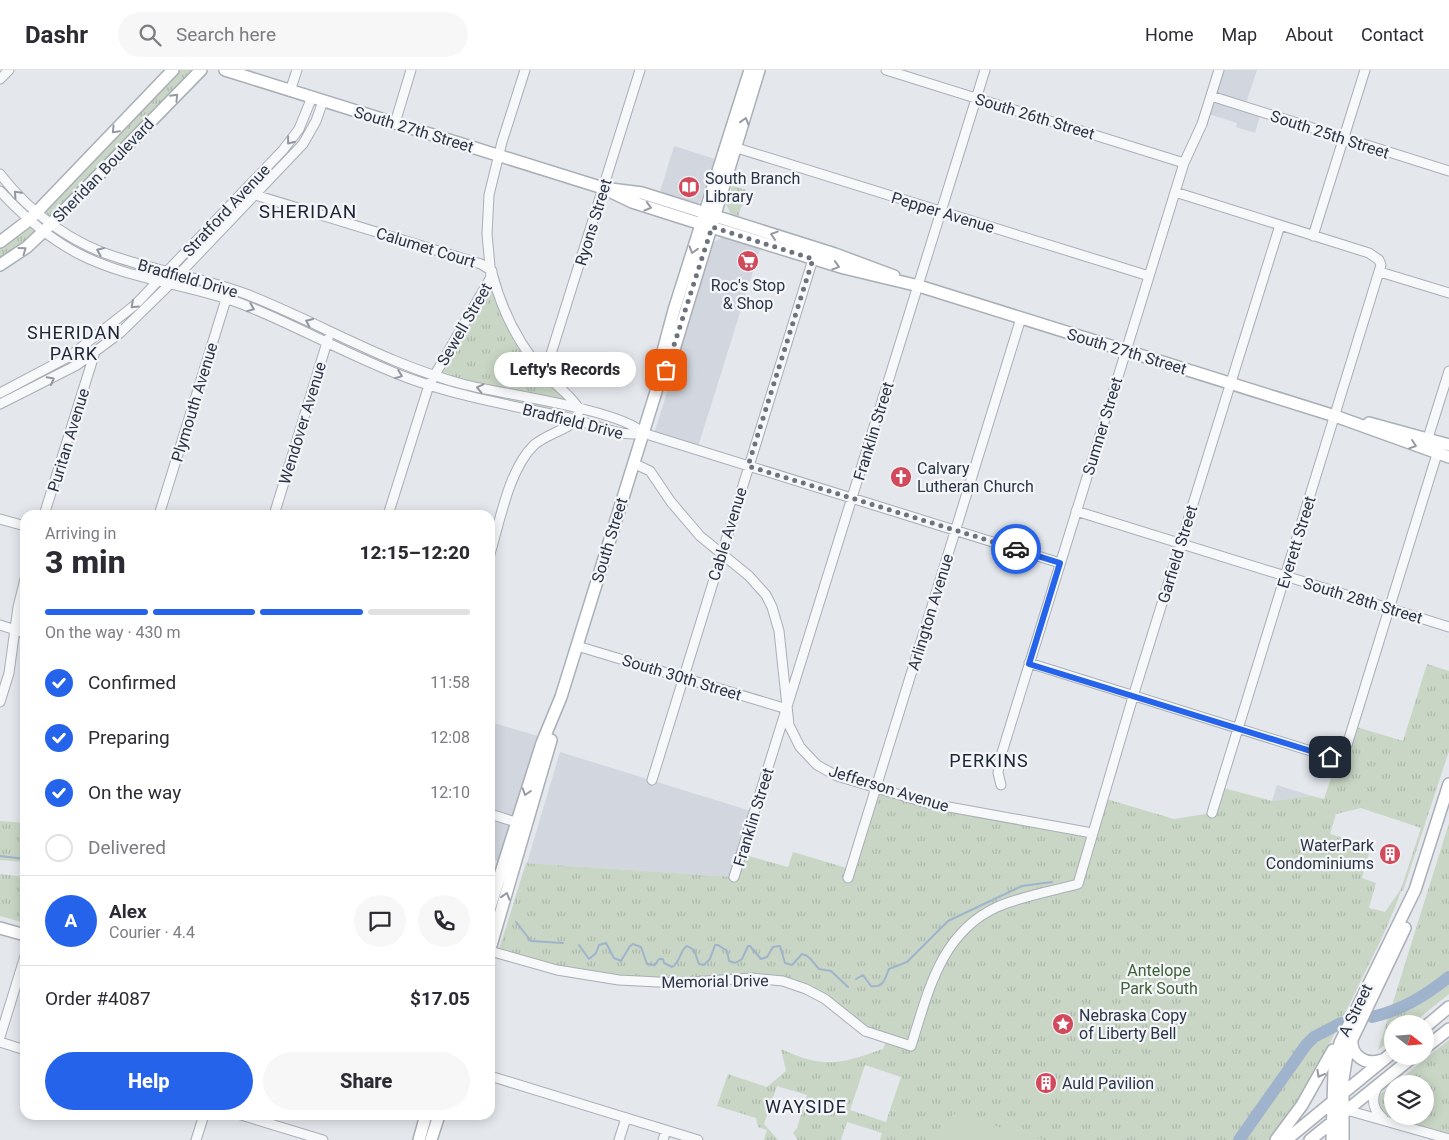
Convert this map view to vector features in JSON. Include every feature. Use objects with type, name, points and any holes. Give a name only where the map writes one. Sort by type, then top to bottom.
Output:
[{"type":"main road","name":"Sheridan Boulevard","points":[[0,242],[32,216],[173,70]]},
{"type":"main road","name":"Sheridan Boulevard","points":[[0,265],[27,246],[47,228],[201,70]]},
{"type":"main road","name":"South 27th Street","points":[[225,70],[603,188],[632,202],[708,220],[870,266],[919,286]]},
{"type":"main road","name":"South Street","points":[[495,930],[522,824],[576,646],[659,382],[670,363],[676,343],[750,70]]},
{"type":"main road","name":"South Street","points":[[708,220],[737,148],[759,70]]},
{"type":"main road","name":"South 27th Street","points":[[708,220],[813,259],[919,286],[1335,416],[1449,458]]},
{"type":"main road","name":"South 27th Street","points":[[1335,416],[1428,438],[1449,445]]},
{"type":"main road","name":"A Street","points":[[1332,1140],[1348,1034],[1408,922],[1413,907],[1415,890],[1449,784]]},
{"type":"main road","name":"South Street","points":[[495,894],[522,824]]},
{"type":"main road","points":[[0,928],[20,934]]},
{"type":"main road","points":[[1434,1020],[1449,1007]]},
{"type":"main road","points":[[1434,1040],[1449,1028]]},
{"type":"main road","points":[[1348,1034],[1353,1048],[1362,1060],[1372,1062],[1384,1057]]},
{"type":"main road","points":[[1276,1140],[1302,1105],[1348,1034]]},
{"type":"main road","points":[[1286,1140],[1384,1059]]},
{"type":"main road","points":[[1310,1140],[1403,1065]]},
{"type":"main road","name":"A Street","points":[[1339,1096],[1344,1111],[1343,1140]]},
{"type":"main road","points":[[418,1140],[424,1120]]},
{"type":"main road","points":[[431,1140],[437,1120]]},
{"type":"street","points":[[0,79],[9,70]]},
{"type":"street","points":[[290,91],[297,70]]},
{"type":"street","points":[[395,123],[411,70]]},
{"type":"street","name":"Sewell Street","points":[[390,510],[429,385],[489,282],[492,271],[487,234],[487,213],[499,156],[525,70]]},
{"type":"street","name":"Ryons Street","points":[[545,373],[640,70]]},
{"type":"street","name":"South 26th Street","points":[[886,70],[1184,163]]},
{"type":"street","name":"Franklin Street","points":[[734,877],[788,709],[985,70]]},
{"type":"street","name":"Sumner Street","points":[[1000,785],[998,773],[1000,759],[1029,664],[1184,163],[1202,124],[1219,70]]},
{"type":"street","points":[[1313,236],[1365,70]]},
{"type":"street","name":"South 25th Street","points":[[1211,96],[1449,171]]},
{"type":"street","name":"Stratford Avenue","points":[[0,393],[57,364],[97,337],[134,305],[160,280],[292,138],[308,110],[317,99]]},
{"type":"street","name":"Stratford Avenue","points":[[0,404],[54,378],[95,352],[126,328],[303,144],[316,121],[317,99]]},
{"type":"street","name":"Pepper Avenue","points":[[737,148],[1149,276]]},
{"type":"street","name":"Bradfield Drive","points":[[0,174],[32,216]]},
{"type":"street","name":"Bradfield Drive","points":[[0,191],[47,228],[68,248],[122,271],[172,282],[226,299],[375,365],[429,385],[478,399],[576,420],[633,435],[643,433]]},
{"type":"street","name":"Calumet Court","points":[[244,191],[481,264],[492,271]]},
{"type":"street","points":[[1175,192],[1375,256],[1381,265],[1380,272],[1449,293]]},
{"type":"street","name":"Garfield Street","points":[[1078,884],[1133,696],[1280,225]]},
{"type":"street","name":"Bradfield Drive","points":[[47,228],[103,253],[229,288],[388,358],[434,376],[493,391],[579,409],[636,426],[643,433]]},
{"type":"street","name":"Cable Avenue","points":[[652,780],[813,259]]},
{"type":"street","points":[[492,271],[500,301],[511,326],[527,351],[545,373],[574,401],[579,409],[576,420],[542,439],[521,461],[514,477],[495,538]]},
{"type":"street","name":"Everett Street","points":[[1212,813],[1380,272]]},
{"type":"street","name":"Plymouth Avenue","points":[[161,510],[229,288]]},
{"type":"street","name":"Arlington Avenue","points":[[848,878],[1021,318]]},
{"type":"street","name":"Wendover Avenue","points":[[276,510],[330,332]]},
{"type":"street","name":"Puritan Avenue","points":[[46,510],[95,352],[97,337]]},
{"type":"street","points":[[1428,438],[1449,371]]},
{"type":"street","points":[[643,433],[1060,563]]},
{"type":"street","points":[[1029,664],[1330,757],[1342,755],[1347,745],[1437,454]]},
{"type":"street","name":"Jefferson Avenue","points":[[633,463],[650,471],[685,520],[721,555],[757,584],[772,607],[779,631],[788,718],[793,736],[809,758],[837,776],[932,804],[1092,833]]},
{"type":"street","name":"South 28th Street","points":[[1076,511],[1449,627]]},
{"type":"street","points":[[0,519],[20,525]]},
{"type":"street","points":[[20,599],[18,607],[20,624]]},
{"type":"street","points":[[0,626],[20,632]]},
{"type":"street","points":[[0,702],[20,635]]},
{"type":"street","name":"South 30th Street","points":[[576,646],[788,709]]},
{"type":"street","points":[[495,816],[522,824]]},
{"type":"street","name":"Memorial Drive","points":[[495,951],[557,970],[619,980],[678,983],[751,978],[783,981],[806,989],[825,999],[866,1031],[911,1046],[936,970],[949,946],[965,928],[998,907],[1078,884]]},
{"type":"street","points":[[0,1037],[20,972]]},
{"type":"street","points":[[0,1042],[20,1048]]},
{"type":"street","points":[[495,1078],[698,1140]]},
{"type":"street","points":[[1378,1085],[1373,1103],[1376,1111],[1383,1118]]},
{"type":"street","points":[[1344,1111],[1383,1118],[1449,1139]]},
{"type":"street","points":[[619,1140],[626,1118]]},
{"type":"street","points":[[196,1140],[202,1120]]},
{"type":"street","points":[[257,1120],[323,1140]]},
{"type":"street","points":[[663,1140],[666,1130]]},
{"type":"shaded area","points":[[1219,70],[1257,70],[1245,106],[1261,112],[1255,133],[1236,127],[1237,123],[1205,113]]},
{"type":"shaded area","points":[[674,146],[715,159],[700,202],[696,204],[660,192]]},
{"type":"shaded area","points":[[723,237],[760,249],[697,450],[653,437],[714,242]]},
{"type":"shaded area","points":[[495,723],[538,736],[498,861],[495,861]]},
{"type":"shaded area","points":[[560,752],[754,812],[734,877],[527,863]]},
{"type":"shaded area","points":[[1277,785],[1312,796],[1272,801]]},
{"type":"green space","points":[[173,70],[201,70],[51,224],[0,265],[0,242]]},
{"type":"green space","points":[[732,186],[747,190],[738,217],[731,214],[726,204]]},
{"type":"green space","points":[[489,282],[521,343],[579,409],[434,376]]},
{"type":"green space","points":[[439,380],[557,407],[557,411],[473,394],[438,383]]},
{"type":"green space","name":"Antelope Park South","points":[[1427,664],[1449,671],[1449,751],[1403,891],[1401,891],[1378,946],[1324,1054],[1304,1089],[1269,1140],[880,1140],[882,1133],[847,1122],[841,1140],[798,1140],[793,1133],[797,1128],[807,1095],[777,1086],[764,1124],[778,1140],[764,1140],[767,1130],[758,1127],[756,1118],[717,1106],[728,1074],[767,1087],[786,1071],[781,1049],[809,1060],[821,1062],[843,1061],[883,1049],[887,1039],[873,1034],[843,1012],[783,981],[619,980],[498,953],[526,863],[734,877],[742,854],[788,867],[793,852],[850,869],[876,788],[1092,833],[1103,798],[1174,819],[1212,813],[1220,787],[1272,801],[1312,796],[1324,799],[1338,757],[1353,726],[1403,741]],"holes":[[[1361,808],[1421,828],[1401,889],[1385,912],[1369,908],[1376,883],[1362,878],[1371,846],[1330,834],[1336,814]],[[865,1065],[901,1077],[886,1122],[850,1110]]]},
{"type":"green space","points":[[0,821],[20,823],[20,862],[0,860]]},
{"type":"green space","points":[[1449,823],[1449,994],[1423,1015],[1389,1015]]},
{"type":"green space","points":[[0,874],[20,876],[20,922],[0,916]]},
{"type":"green space","points":[[1384,1031],[1384,1045],[1378,1050]]},
{"type":"green space","points":[[1449,1040],[1449,1139],[1403,1125],[1434,1125],[1434,1075],[1405,1075],[1418,1065],[1434,1065],[1434,1052]]},
{"type":"green space","points":[[1384,1091],[1384,1119],[1383,1119],[1373,1100]]},
{"type":"green space","points":[[953,1114],[1044,1140],[944,1140]]},
{"type":"waterway","points":[[0,856],[20,858]]},
{"type":"waterway","points":[[856,979],[863,975],[871,986],[879,985],[883,982],[889,969],[907,962],[948,921],[1022,886],[1052,882]]},
{"type":"waterway","points":[[516,922],[531,941],[563,943]]},
{"type":"waterway","points":[[579,945],[589,959],[596,953],[599,945],[606,943],[614,958],[621,961],[633,944],[641,947],[647,964],[655,965],[659,959],[663,959],[664,963],[672,967],[687,946],[694,950],[699,964],[704,965],[710,959],[715,945],[727,951],[729,961],[735,963],[742,959],[748,946],[761,959],[767,957],[773,947],[780,946],[785,963],[792,965],[802,954],[805,955],[819,969],[831,971],[848,987]]},
{"type":"waterway","points":[[1372,1017],[1413,1002],[1449,977]]},
{"type":"waterway","points":[[1239,1140],[1306,1045],[1314,1037],[1341,1023]]},
{"type":"way so far","points":[[666,370],[670,363],[712,227],[813,259],[748,466],[1016,549]]},
{"type":"place","name":"South Branch Library","points":[[689,187]]},
{"type":"place","name":"Roc's Stop & Shop","points":[[748,261]]},
{"type":"place","name":"Lefty's Records","points":[[666,370]]},
{"type":"place","name":"Calvary Lutheran Church","points":[[901,477]]},
{"type":"place","name":"WaterPark Condominiums","points":[[1390,854]]},
{"type":"place","name":"Nebraska Copy of Liberty Bell","points":[[1063,1024]]},
{"type":"place","name":"Auld Pavilion","points":[[1046,1083]]},
{"type":"district","name":"SHERIDAN","points":[[308,211]]},
{"type":"district","name":"SHERIDAN PARK","points":[[74,343]]},
{"type":"district","name":"PERKINS","points":[[989,761]]},
{"type":"district","name":"WAYSIDE","points":[[806,1107]]},
{"type":"route","points":[[1016,549],[1060,563],[1029,664],[1330,757]]}]
